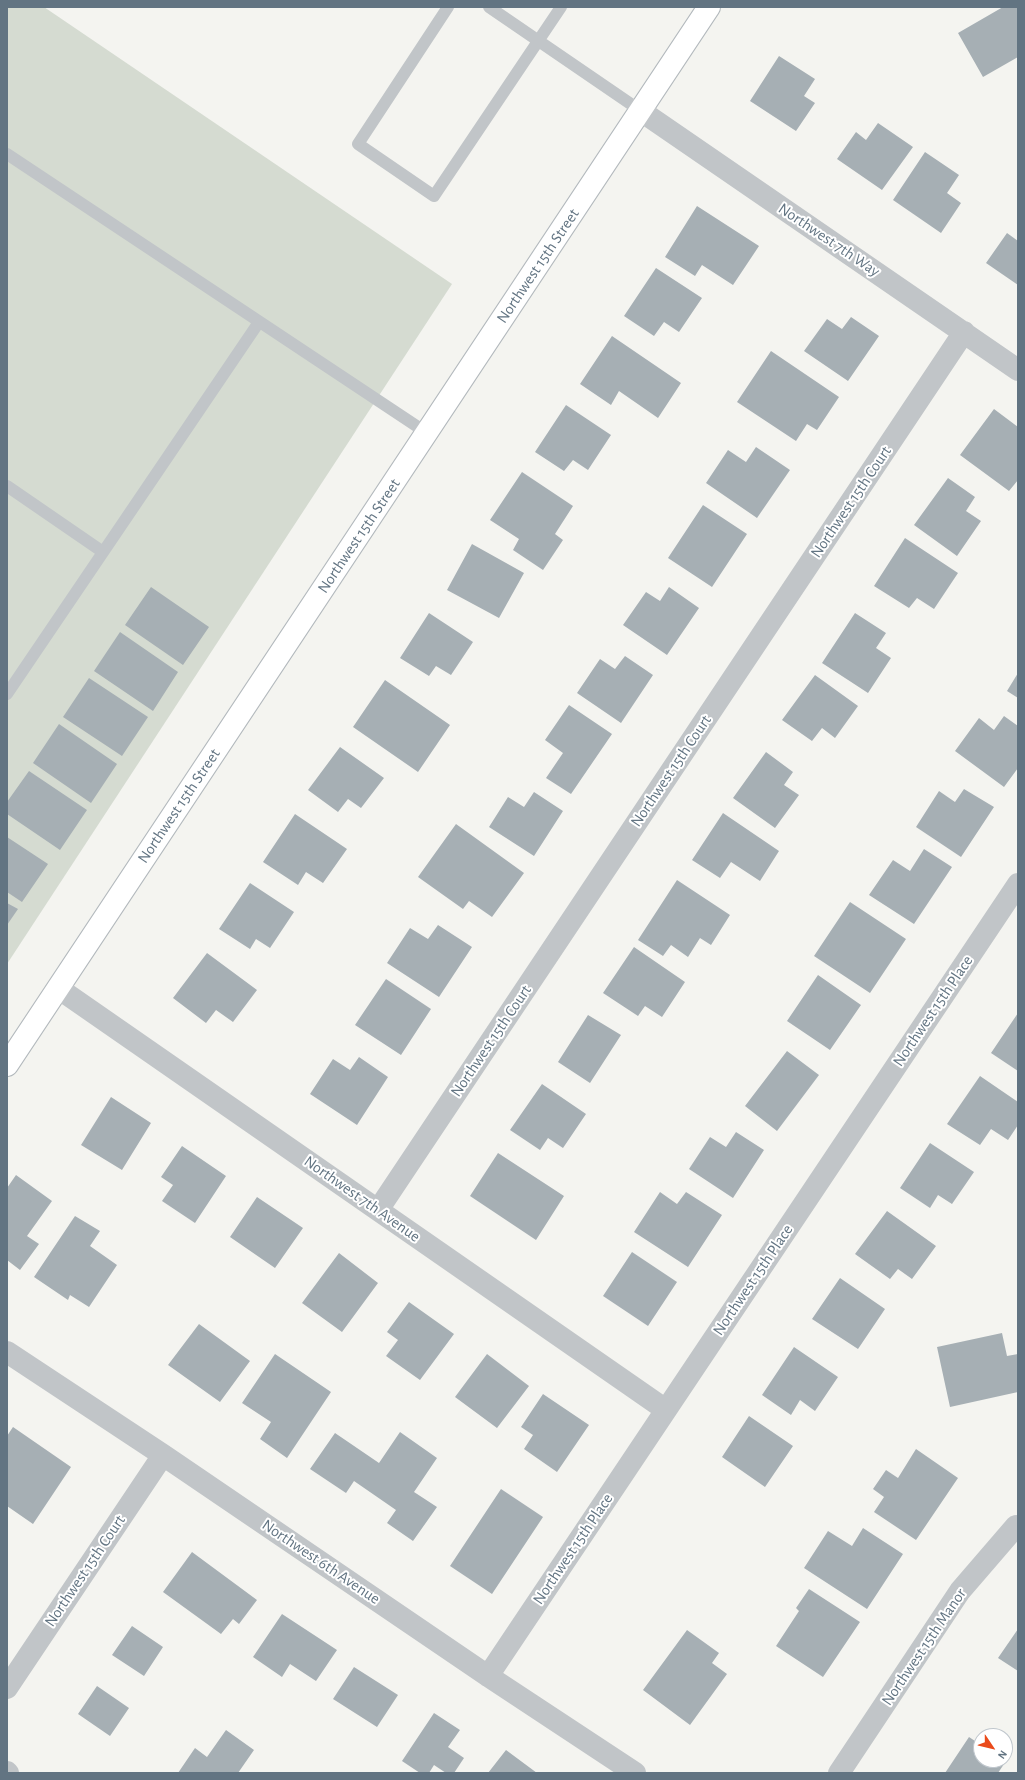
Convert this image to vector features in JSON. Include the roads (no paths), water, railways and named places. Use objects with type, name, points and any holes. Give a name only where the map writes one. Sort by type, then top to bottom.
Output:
[{"type":"street","name":"Northwest 15th Street","points":[[7,1064],[709,7]]},
{"type":"street","name":"Northwest 7th Way","points":[[640,111],[1018,370]]},
{"type":"street","name":"Northwest 15th Court","points":[[378,1210],[964,332]]},
{"type":"street","name":"Northwest 15th Place","points":[[488,1676],[1018,884]]},
{"type":"street","name":"Northwest 7th Avenue","points":[[58,988],[666,1410]]},
{"type":"street","name":"Northwest 6th Avenue","points":[[7,1352],[163,1455],[488,1676],[635,1773]]},
{"type":"street","name":"Northwest 15th Court","points":[[7,1688],[163,1455]]},
{"type":"street","name":"Northwest 15th Manor","points":[[839,1773],[960,1591],[1017,1526]]},
{"type":"lane","points":[[448,7],[358,144],[434,196],[561,7]]},
{"type":"lane","points":[[489,7],[640,111]]},
{"type":"lane","points":[[7,154],[427,433]]},
{"type":"lane","points":[[7,694],[260,322]]},
{"type":"lane","points":[[7,486],[103,552]]}]
